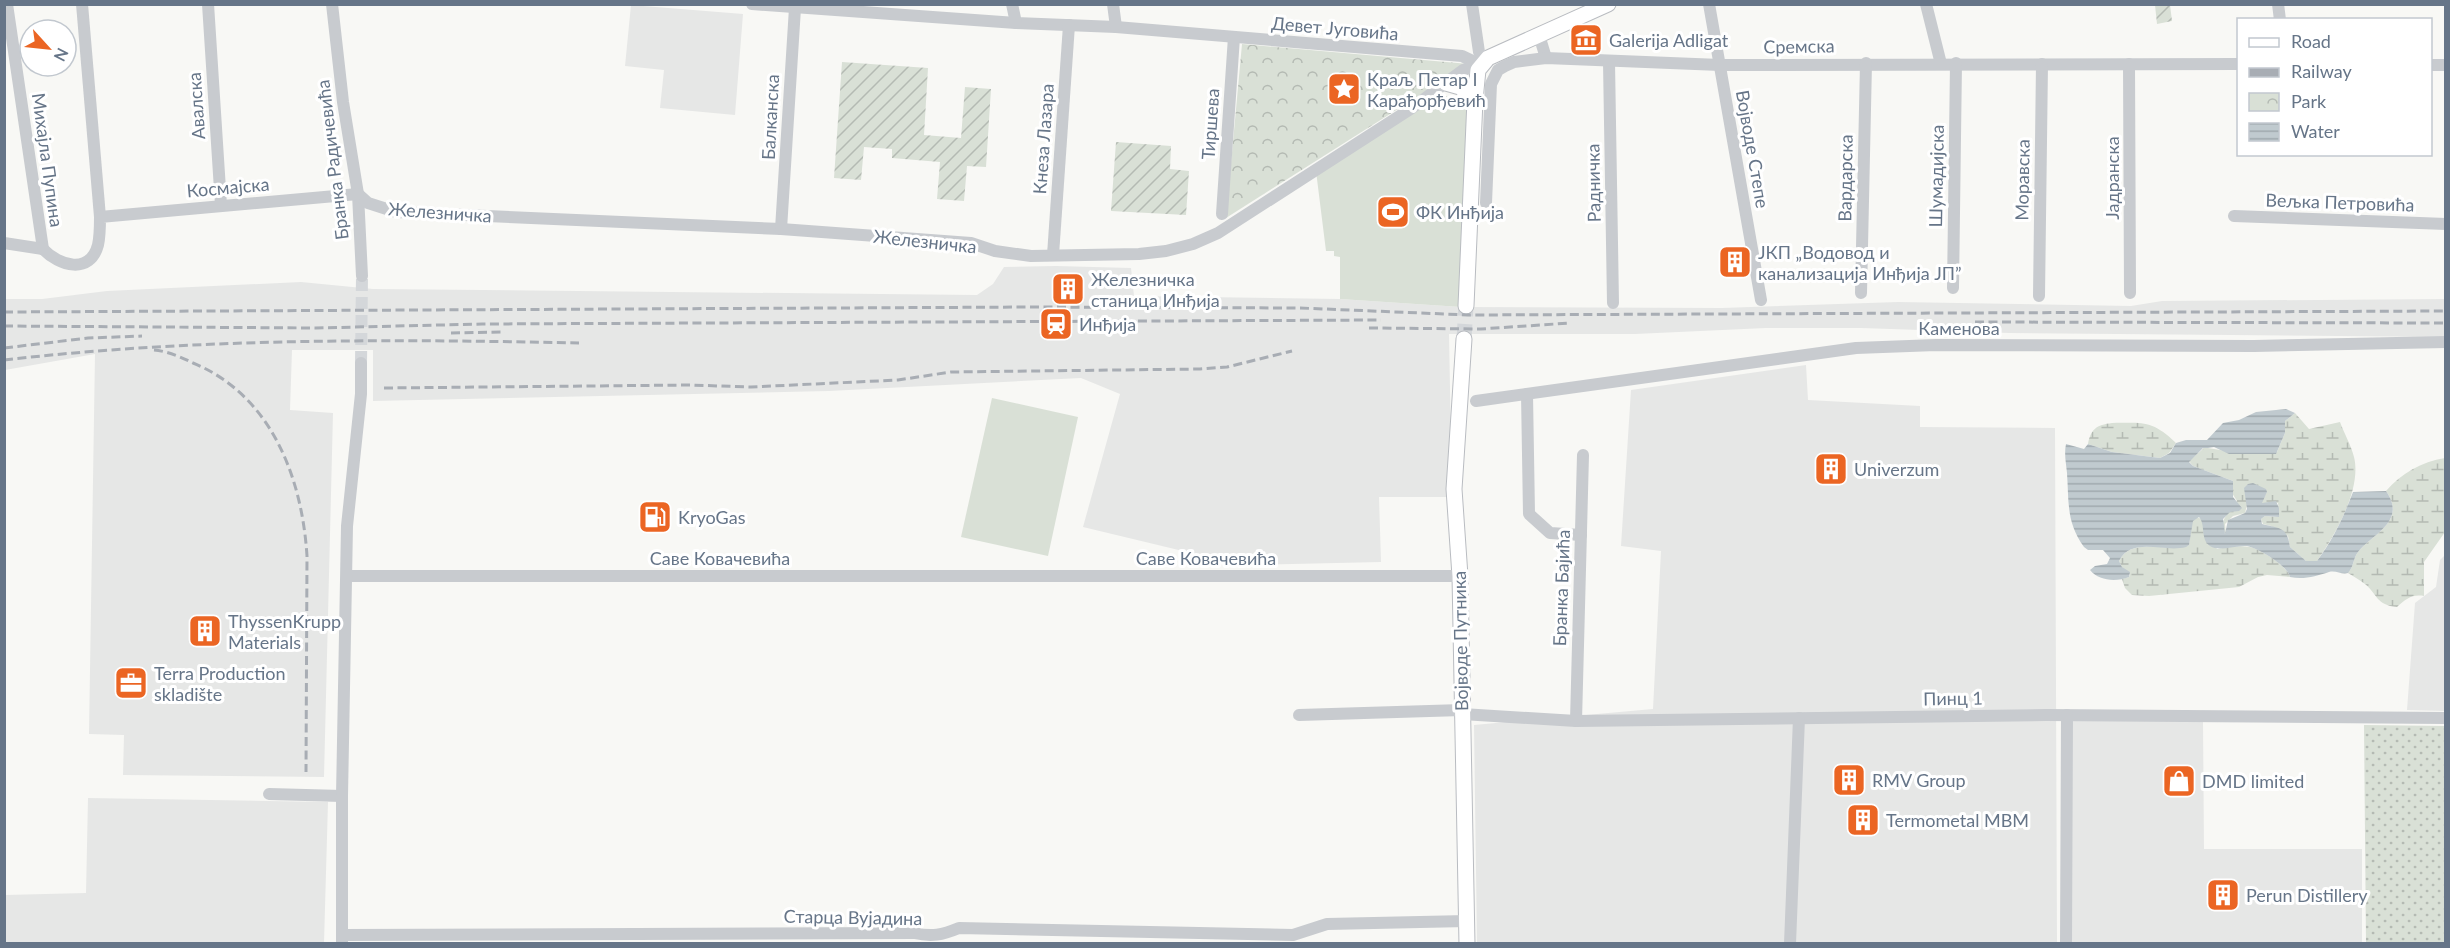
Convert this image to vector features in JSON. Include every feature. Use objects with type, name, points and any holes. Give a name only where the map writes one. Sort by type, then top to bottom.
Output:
[{"type":"main road","name":"Железничка","points":[[1481,65],[1539,35],[1608,4]]},
{"type":"main road","points":[[1466,306],[1475,100],[1481,65]]},
{"type":"main road","points":[[1446,83],[1460,87],[1475,100]]},
{"type":"main road","name":"Војводе Путника","points":[[1464,339],[1454,489],[1460,576],[1467,944]]},
{"type":"street","name":"Михајла Пупина","points":[[7,4],[43,249]]},
{"type":"street","points":[[4,243],[43,249],[61,263],[69,266],[84,264],[90,260],[98,244],[100,217],[82,4]]},
{"type":"street","name":"Авалска","points":[[208,4],[221,205]]},
{"type":"street","name":"Бранка Радичевића","points":[[332,4],[343,102],[358,194],[362,276]]},
{"type":"street","name":"Девет Југовића","points":[[752,4],[795,8],[914,10],[1016,23],[1116,27],[1462,56],[1481,65]]},
{"type":"street","points":[[1012,4],[1016,23]]},
{"type":"street","points":[[1113,4],[1116,27]]},
{"type":"street","points":[[1472,4],[1481,65]]},
{"type":"street","name":"Војводе Степе","points":[[1709,4],[1761,300]]},
{"type":"street","points":[[1926,4],[1941,64]]},
{"type":"street","name":"Балканска","points":[[781,229],[795,8]]},
{"type":"street","name":"Кнеза Лазара","points":[[1053,255],[1069,26]]},
{"type":"street","points":[[1539,35],[1546,58]]},
{"type":"street","name":"Тиршева","points":[[1221,214],[1234,37]]},
{"type":"street","name":"Сремска","points":[[1486,203],[1490,94],[1494,75],[1498,70],[1514,62],[1546,58],[1720,65],[2237,64]]},
{"type":"street","name":"Радничка","points":[[1609,62],[1613,303]]},
{"type":"street","name":"Вардарска","points":[[1861,293],[1866,63]]},
{"type":"street","name":"Шумадијска","points":[[1953,288],[1956,63]]},
{"type":"street","name":"Моравска","points":[[2039,296],[2042,64]]},
{"type":"street","name":"Јадранска","points":[[2129,64],[2130,293]]},
{"type":"street","name":"Железничка","points":[[358,194],[368,203],[396,212],[781,229],[971,243],[995,251],[1031,256],[1139,254],[1166,251],[1218,233],[1402,115],[1463,70],[1481,65]]},
{"type":"street","name":"Космајска","points":[[100,217],[358,194]]},
{"type":"street","name":"Вељка Петровића","points":[[2234,216],[2445,224]]},
{"type":"street","name":"Каменова","points":[[1476,401],[1856,348],[1936,345],[2254,346],[2445,342]]},
{"type":"street","points":[[342,939],[342,796],[348,519],[361,363]]},
{"type":"street","points":[[1527,394],[1529,514],[1550,533],[1581,535]]},
{"type":"street","name":"Бранка Бајића","points":[[1576,721],[1583,455]]},
{"type":"street","name":"Саве Ковачевића","points":[[347,576],[1460,576]]},
{"type":"street","name":"Пинц 1","points":[[1299,715],[1462,712],[1576,721],[2067,715],[2445,718]]},
{"type":"street","points":[[2066,944],[2067,715]]},
{"type":"street","points":[[1790,944],[1799,718]]},
{"type":"street","points":[[269,794],[342,796]]},
{"type":"street","name":"Старца Вујадина","points":[[342,939],[914,933],[930,937],[943,935],[959,928],[1293,935],[1327,924],[1467,921]]},
{"type":"shaded area","points":[[631,5],[743,14],[735,115],[660,108],[664,70],[625,66]]},
{"type":"shaded area","points":[[1004,267],[1131,268],[1134,296],[1340,299],[1461,307],[1722,308],[1898,302],[2131,306],[2162,301],[2446,299],[2445,337],[2009,333],[1861,328],[1766,328],[1635,334],[1449,334],[1452,497],[1379,497],[1381,562],[1241,565],[1083,527],[1120,394],[1081,378],[829,391],[373,401],[373,350],[292,350],[290,410],[333,413],[324,777],[123,775],[124,735],[89,734],[95,354],[5,370],[5,299],[42,299],[107,291],[301,282],[373,289],[977,295],[993,284]]},
{"type":"shaded area","points":[[1806,365],[1808,400],[1920,406],[1920,427],[2055,428],[2057,943],[1477,943],[1474,725],[1653,709],[1661,551],[1621,546],[1631,390]]},
{"type":"shaded area","points":[[2445,555],[2445,711],[2407,710],[2415,603],[2436,587],[2440,560]]},
{"type":"shaded area","points":[[2067,721],[2203,721],[2204,849],[2362,849],[2362,943],[2070,943]]},
{"type":"shaded area","points":[[88,798],[328,802],[324,943],[5,943],[5,895],[86,893]]},
{"type":"green space","points":[[2155,5],[2170,5],[2172,21],[2157,24]]},
{"type":"green space","points":[[1242,44],[1469,64],[1226,218]]},
{"type":"green space","points":[[842,62],[928,68],[924,135],[961,138],[965,87],[991,89],[986,167],[967,166],[964,201],[937,199],[940,162],[892,158],[892,149],[864,147],[861,180],[834,178]]},
{"type":"green space","name":"ФК Инђија","points":[[1439,92],[1471,110],[1461,307],[1340,299],[1340,257],[1334,256],[1334,251],[1326,251],[1316,171]]},
{"type":"green space","points":[[1116,142],[1171,146],[1170,169],[1189,171],[1186,215],[1111,211]]},
{"type":"green space","points":[[992,398],[1078,417],[1048,556],[961,537]]},
{"type":"green space","points":[[2295,413],[2309,429],[2340,422],[2354,457],[2355,470],[2351,497],[2339,525],[2317,561],[2306,561],[2290,547],[2288,536],[2263,524],[2261,519],[2265,516],[2279,517],[2278,503],[2261,503],[2267,492],[2247,505],[2245,513],[2233,516],[2225,524],[2226,535],[2223,521],[2237,501],[2232,493],[2233,481],[2193,466],[2189,461],[2204,448],[2244,454],[2277,452],[2285,433],[2285,421]]},
{"type":"green space","points":[[2112,423],[2147,424],[2160,430],[2176,443],[2169,453],[2160,458],[2112,452],[2088,444],[2095,429]]},
{"type":"green space","points":[[2445,458],[2445,532],[2424,562],[2424,596],[2409,598],[2397,607],[2390,606],[2378,599],[2365,584],[2348,573],[2358,552],[2386,526],[2391,518],[2393,511],[2386,491],[2412,469]]},
{"type":"green space","points":[[2196,517],[2202,519],[2217,549],[2238,546],[2255,548],[2279,564],[2290,577],[2267,575],[2239,587],[2149,596],[2132,595],[2125,588],[2122,579],[2129,577],[2130,574],[2119,561],[2125,553],[2142,547],[2171,548],[2189,545],[2192,521]]},
{"type":"green space","points":[[2364,725],[2445,726],[2445,943],[2366,943]]},
{"type":"water","points":[[2286,409],[2295,413],[2285,421],[2285,433],[2276,454],[2229,454],[2214,447],[2203,448],[2189,462],[2193,466],[2233,481],[2233,497],[2242,508],[2239,511],[2230,512],[2223,519],[2225,534],[2228,520],[2245,513],[2247,509],[2244,488],[2253,483],[2266,489],[2262,503],[2276,501],[2279,508],[2279,517],[2265,516],[2261,519],[2262,524],[2282,529],[2287,535],[2290,547],[2306,561],[2317,561],[2338,528],[2353,492],[2386,491],[2393,511],[2391,518],[2386,526],[2358,552],[2348,573],[2332,572],[2305,578],[2290,577],[2278,563],[2252,547],[2214,548],[2210,546],[2205,540],[2199,517],[2193,521],[2189,545],[2186,547],[2140,547],[2125,553],[2119,561],[2122,567],[2130,572],[2129,577],[2108,580],[2090,570],[2095,566],[2107,564],[2110,558],[2103,550],[2088,550],[2084,547],[2074,529],[2069,503],[2066,444],[2084,449],[2088,444],[2112,452],[2160,458],[2170,453],[2176,443],[2186,440],[2207,440],[2223,423],[2239,420],[2256,412]]},
{"type":"tunnel","points":[[361,363],[362,276]]},
{"type":"tunnel","points":[[1464,339],[1466,306]]},
{"type":"railway","points":[[4,312],[1037,307],[1300,308],[1468,315],[2446,311]]},
{"type":"railway","points":[[4,326],[316,328],[482,324],[1381,320]]},
{"type":"railway","points":[[1975,322],[2446,323]]},
{"type":"railway","points":[[1369,328],[1481,329],[1570,323]]},
{"type":"railway","points":[[451,333],[505,332]]},
{"type":"railway","points":[[4,348],[88,338],[142,336]]},
{"type":"railway","points":[[4,360],[220,344],[363,341],[579,343]]},
{"type":"railway","points":[[154,350],[193,363],[220,377],[243,396],[262,417],[289,469],[298,497],[307,556],[306,772]]},
{"type":"railway","points":[[384,388],[690,385],[751,387],[898,380],[951,372],[1200,369],[1227,367],[1292,351]]},
{"type":"place","name":"Galerija Adligat","points":[[1586,40]]},
{"type":"place","name":"Краљ Петар I Карађорђевић","points":[[1344,89]]},
{"type":"place","name":"ФК Инђија","points":[[1393,212]]},
{"type":"place","name":"ЈКП „Водовод и канализација Инђија ЈП”","points":[[1735,262]]},
{"type":"place","name":"Железничка станица Инђија","points":[[1068,289]]},
{"type":"place","name":"Инђија","points":[[1056,324]]},
{"type":"place","name":"Univerzum","points":[[1831,469]]},
{"type":"place","name":"KryoGas","points":[[655,517]]},
{"type":"place","name":"ThyssenKrupp Materials","points":[[205,631]]},
{"type":"place","name":"Terra Production skladište","points":[[131,683]]},
{"type":"place","name":"RMV Group","points":[[1849,780]]},
{"type":"place","name":"DMD limited","points":[[2179,781]]},
{"type":"place","name":"Termometal MBM","points":[[1863,820]]},
{"type":"place","name":"Perun Distillery","points":[[2223,895]]}]
